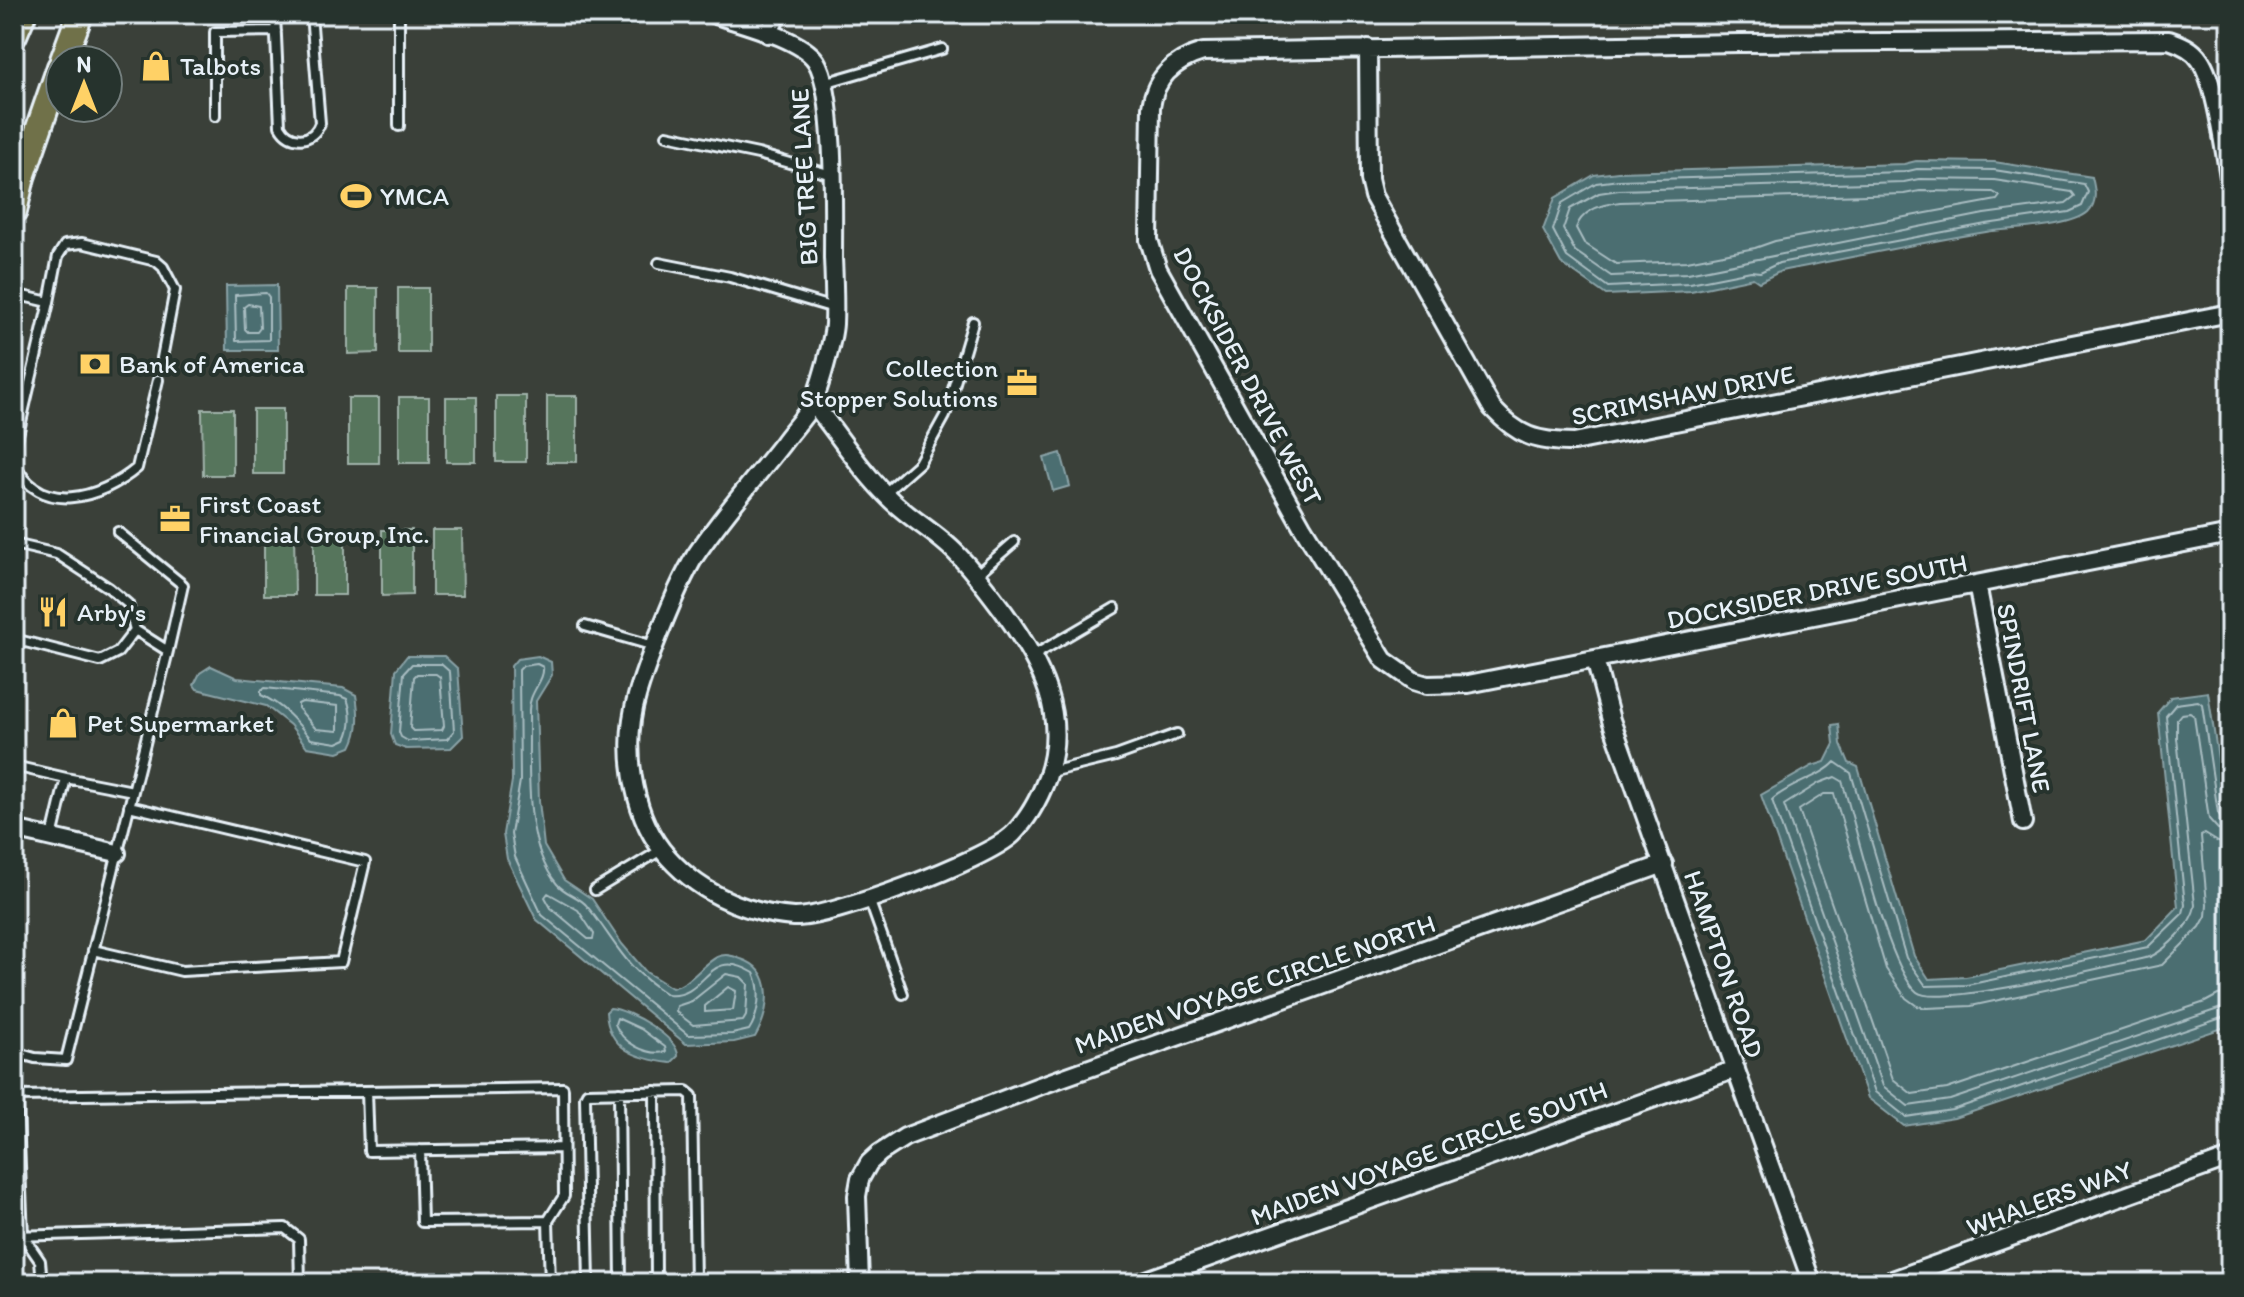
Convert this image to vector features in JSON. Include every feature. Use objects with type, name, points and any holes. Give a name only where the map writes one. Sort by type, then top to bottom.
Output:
[{"type":"main road","points":[[14,35],[23,14]]},
{"type":"main road","points":[[69,44],[80,14]]},
{"type":"main road","points":[[14,211],[44,113]]},
{"type":"street","name":"BIG TREE LANE","points":[[713,14],[808,52],[816,61],[823,83],[832,175],[834,329],[813,403]]},
{"type":"street","points":[[768,34],[778,14]]},
{"type":"street","points":[[1368,48],[2169,40],[2183,44],[2199,57],[2208,74],[2230,182]]},
{"type":"street","name":"DOCKSIDER DRIVE WEST","points":[[1368,48],[1203,52],[1175,63],[1161,78],[1151,107],[1149,240],[1158,269],[1302,526],[1384,660],[1414,681]]},
{"type":"street","name":"SCRIMSHAW DRIVE","points":[[1368,48],[1369,179],[1376,203],[1492,408],[1506,424],[1527,436],[1550,442],[1574,442],[2230,313]]},
{"type":"street","points":[[813,403],[885,493],[953,549],[976,575],[1033,656],[1053,704],[1055,734],[1049,772],[1027,819],[1008,839],[976,859],[869,898],[802,917],[761,914],[726,900],[689,877],[650,833],[640,808],[633,776],[631,742],[635,701],[677,588],[696,555],[813,403]]},
{"type":"street","name":"DOCKSIDER DRIVE SOUTH","points":[[1414,681],[1427,685],[1468,684],[2230,534]]},
{"type":"street","name":"SPINDRIFT LANE","points":[[1977,584],[2023,822]]},
{"type":"street","name":"HAMPTON ROAD","points":[[1595,659],[1611,720],[1812,1283]]},
{"type":"street","points":[[14,829],[117,853]]},
{"type":"street","name":"MAIDEN VOYAGE CIRCLE NORTH","points":[[860,1283],[857,1196],[860,1179],[869,1163],[905,1137],[1039,1086],[1664,864]]},
{"type":"street","name":"MAIDEN VOYAGE CIRCLE SOUTH","points":[[1138,1283],[1736,1069]]},
{"type":"street","name":"WHALERS WAY","points":[[1884,1283],[2230,1158]]},
{"type":"lane","points":[[275,14],[280,126],[285,135],[294,138],[308,138],[317,132],[320,123],[311,14]]},
{"type":"lane","points":[[399,14],[399,126]]},
{"type":"lane","points":[[215,116],[215,32],[276,31]]},
{"type":"lane","points":[[823,83],[942,49]]},
{"type":"lane","points":[[667,135],[758,154],[832,175]]},
{"type":"lane","points":[[14,452],[60,250],[72,243],[156,261],[168,273],[175,290],[162,358]]},
{"type":"lane","points":[[659,263],[730,277],[834,308]]},
{"type":"lane","points":[[14,294],[49,302]]},
{"type":"lane","points":[[885,493],[919,463],[945,416],[973,322]]},
{"type":"lane","points":[[14,462],[34,486],[48,493],[84,497],[112,487],[137,468],[158,380]]},
{"type":"lane","points":[[14,1052],[35,1058],[66,1060],[183,585],[118,532]]},
{"type":"lane","points":[[976,575],[1014,542]]},
{"type":"lane","points":[[14,544],[57,554],[109,588],[128,604],[135,630],[168,651]]},
{"type":"lane","points":[[1033,656],[1115,608]]},
{"type":"lane","points":[[585,626],[654,647]]},
{"type":"lane","points":[[14,639],[100,661],[118,652],[135,630]]},
{"type":"lane","points":[[1049,772],[1116,756],[1177,734]]},
{"type":"lane","points":[[14,766],[133,791]]},
{"type":"lane","points":[[52,838],[66,778]]},
{"type":"lane","points":[[93,950],[182,971],[341,962],[365,862],[129,806]]},
{"type":"lane","points":[[595,890],[662,849]]},
{"type":"lane","points":[[869,898],[903,994]]},
{"type":"lane","points":[[42,1283],[40,1261],[19,1236],[17,1096],[563,1088],[564,1196],[548,1221],[550,1283]]},
{"type":"lane","points":[[367,1091],[369,1151],[563,1148]]},
{"type":"lane","points":[[655,1091],[656,1283]]},
{"type":"lane","points":[[589,1283],[585,1097],[587,1093],[655,1091],[686,1091],[692,1096],[695,1283]]},
{"type":"lane","points":[[619,1092],[621,1283]]},
{"type":"lane","points":[[420,1150],[422,1222],[548,1221]]},
{"type":"lane","points":[[19,1236],[285,1228],[299,1239],[300,1283]]},
{"type":"green space","points":[[348,288],[378,288],[378,353],[348,354]]},
{"type":"green space","points":[[398,288],[428,288],[428,353],[398,353]]},
{"type":"green space","points":[[496,396],[526,396],[526,462],[496,462]]},
{"type":"green space","points":[[547,396],[577,396],[577,462],[547,462]]},
{"type":"green space","points":[[399,397],[429,397],[429,463],[399,463]]},
{"type":"green space","points":[[446,397],[476,397],[476,462],[446,462]]},
{"type":"green space","points":[[348,398],[379,398],[379,463],[348,463]]},
{"type":"green space","points":[[202,409],[233,409],[233,475],[203,475]]},
{"type":"green space","points":[[253,409],[283,409],[283,474],[253,474]]},
{"type":"green space","points":[[345,529],[345,595],[314,595],[314,530]]},
{"type":"green space","points":[[264,530],[294,530],[295,595],[264,595]]},
{"type":"green space","points":[[382,530],[412,530],[412,595],[382,596]]},
{"type":"green space","points":[[432,530],[462,530],[463,595],[432,595]]},
{"type":"water","points":[[1916,161],[1994,162],[2092,177],[2094,200],[2088,212],[2068,221],[1935,241],[1781,271],[1759,282],[1753,278],[1691,291],[1606,295],[1561,263],[1543,230],[1555,198],[1594,175],[1904,164]]},
{"type":"water","points":[[277,285],[278,350],[227,350],[226,286]]},
{"type":"water","points":[[1061,453],[1070,486],[1053,491],[1044,458]]},
{"type":"water","points":[[407,656],[444,656],[458,669],[463,736],[451,748],[406,749],[395,745],[391,734],[396,670]]},
{"type":"water","points":[[538,656],[551,662],[552,675],[536,701],[539,801],[544,846],[564,880],[592,899],[622,944],[646,972],[672,988],[685,983],[720,956],[732,956],[752,964],[760,972],[767,992],[764,1015],[755,1037],[734,1042],[686,1044],[536,919],[507,859],[503,834],[512,781],[511,666],[517,659]]},
{"type":"water","points":[[211,666],[237,678],[343,688],[356,695],[358,721],[351,747],[338,752],[307,747],[290,725],[266,706],[197,689],[194,685],[200,673]]},
{"type":"water","points":[[2208,692],[2230,838],[2230,1020],[2223,1028],[1954,1118],[1904,1126],[1868,1098],[1761,795],[1812,766],[1825,762],[1834,744],[1832,725],[1839,724],[1841,744],[1849,763],[1858,767],[1914,956],[1929,979],[1966,977],[2146,940],[2178,907],[2158,712],[2171,697]]},
{"type":"water","points":[[610,1008],[651,1025],[670,1041],[678,1056],[671,1063],[647,1059],[627,1050],[612,1035],[606,1012]]},
{"type":"place","name":"Talbots","points":[[156,66]]},
{"type":"place","name":"YMCA","points":[[356,196]]},
{"type":"place","name":"Bank of America","points":[[95,364]]},
{"type":"place","name":"Collection Stopper Solutions","points":[[1022,383]]},
{"type":"place","name":"First Coast Financial Group, Inc.","points":[[175,519]]},
{"type":"place","name":"Arby's","points":[[53,612]]},
{"type":"place","name":"Pet Supermarket","points":[[63,723]]}]
